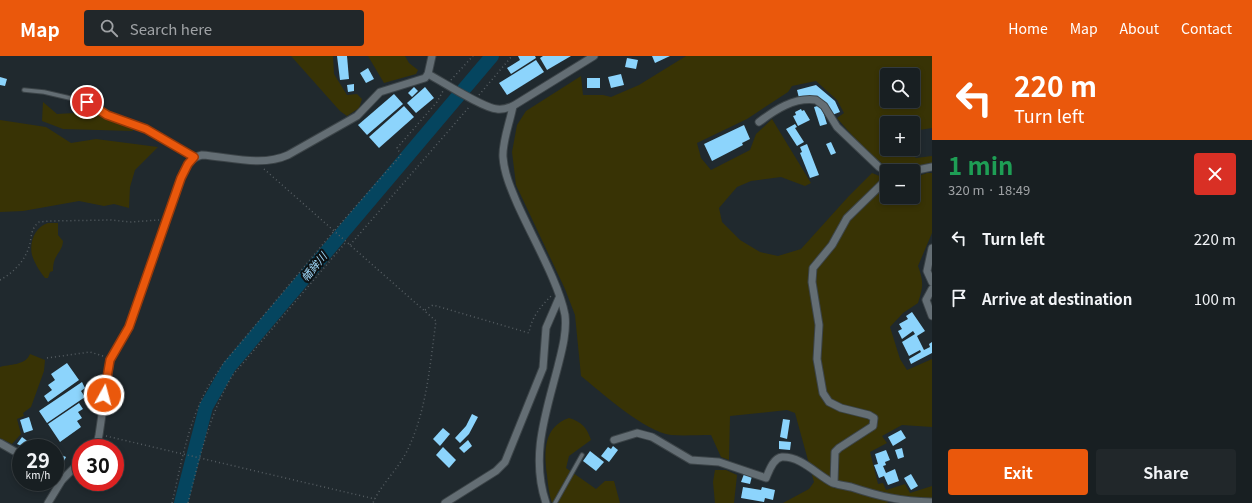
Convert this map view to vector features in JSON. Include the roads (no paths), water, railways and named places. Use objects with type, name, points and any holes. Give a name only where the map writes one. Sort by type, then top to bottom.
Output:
[{"type":"street","points":[[98,439],[110,360],[129,327],[181,178],[188,164],[194,157],[202,155],[271,161],[288,155],[357,116],[380,92],[425,78],[428,74],[432,56]]},
{"type":"street","points":[[428,74],[495,109],[512,106],[594,56]]},
{"type":"street","points":[[759,122],[781,106],[800,100],[816,100],[824,106],[837,128],[880,168]]},
{"type":"street","points":[[512,106],[504,144],[504,165],[512,192],[558,295],[564,314],[565,336],[541,433],[539,452],[539,474],[546,503]]},
{"type":"street","points":[[920,170],[932,167]]},
{"type":"street","points":[[834,483],[835,452],[873,426],[874,418],[869,415],[841,408],[829,402],[823,393],[817,359],[819,325],[812,282],[813,268],[832,245],[847,218],[880,186]]},
{"type":"street","points":[[932,248],[928,271],[932,282]]},
{"type":"street","points":[[932,289],[926,300],[932,316]]},
{"type":"street","points":[[445,503],[496,471],[504,462],[543,368],[546,328],[558,295]]},
{"type":"street","points":[[614,440],[637,433],[652,437],[691,460],[719,462],[766,478],[777,458],[783,457],[797,461],[834,483],[880,497],[903,501],[932,502]]},
{"type":"street","points":[[0,443],[12,450]]},
{"type":"street","points":[[64,478],[72,470]]},
{"type":"street","points":[[48,503],[55,491]]},
{"type":"lane","points":[[24,90],[44,92],[87,102],[107,115],[143,127],[194,157]]},
{"type":"lane","points":[[555,503],[582,456]]},
{"type":"waterway","name":"幡鉾川","points":[[181,503],[206,407],[229,367],[492,56]]}]
